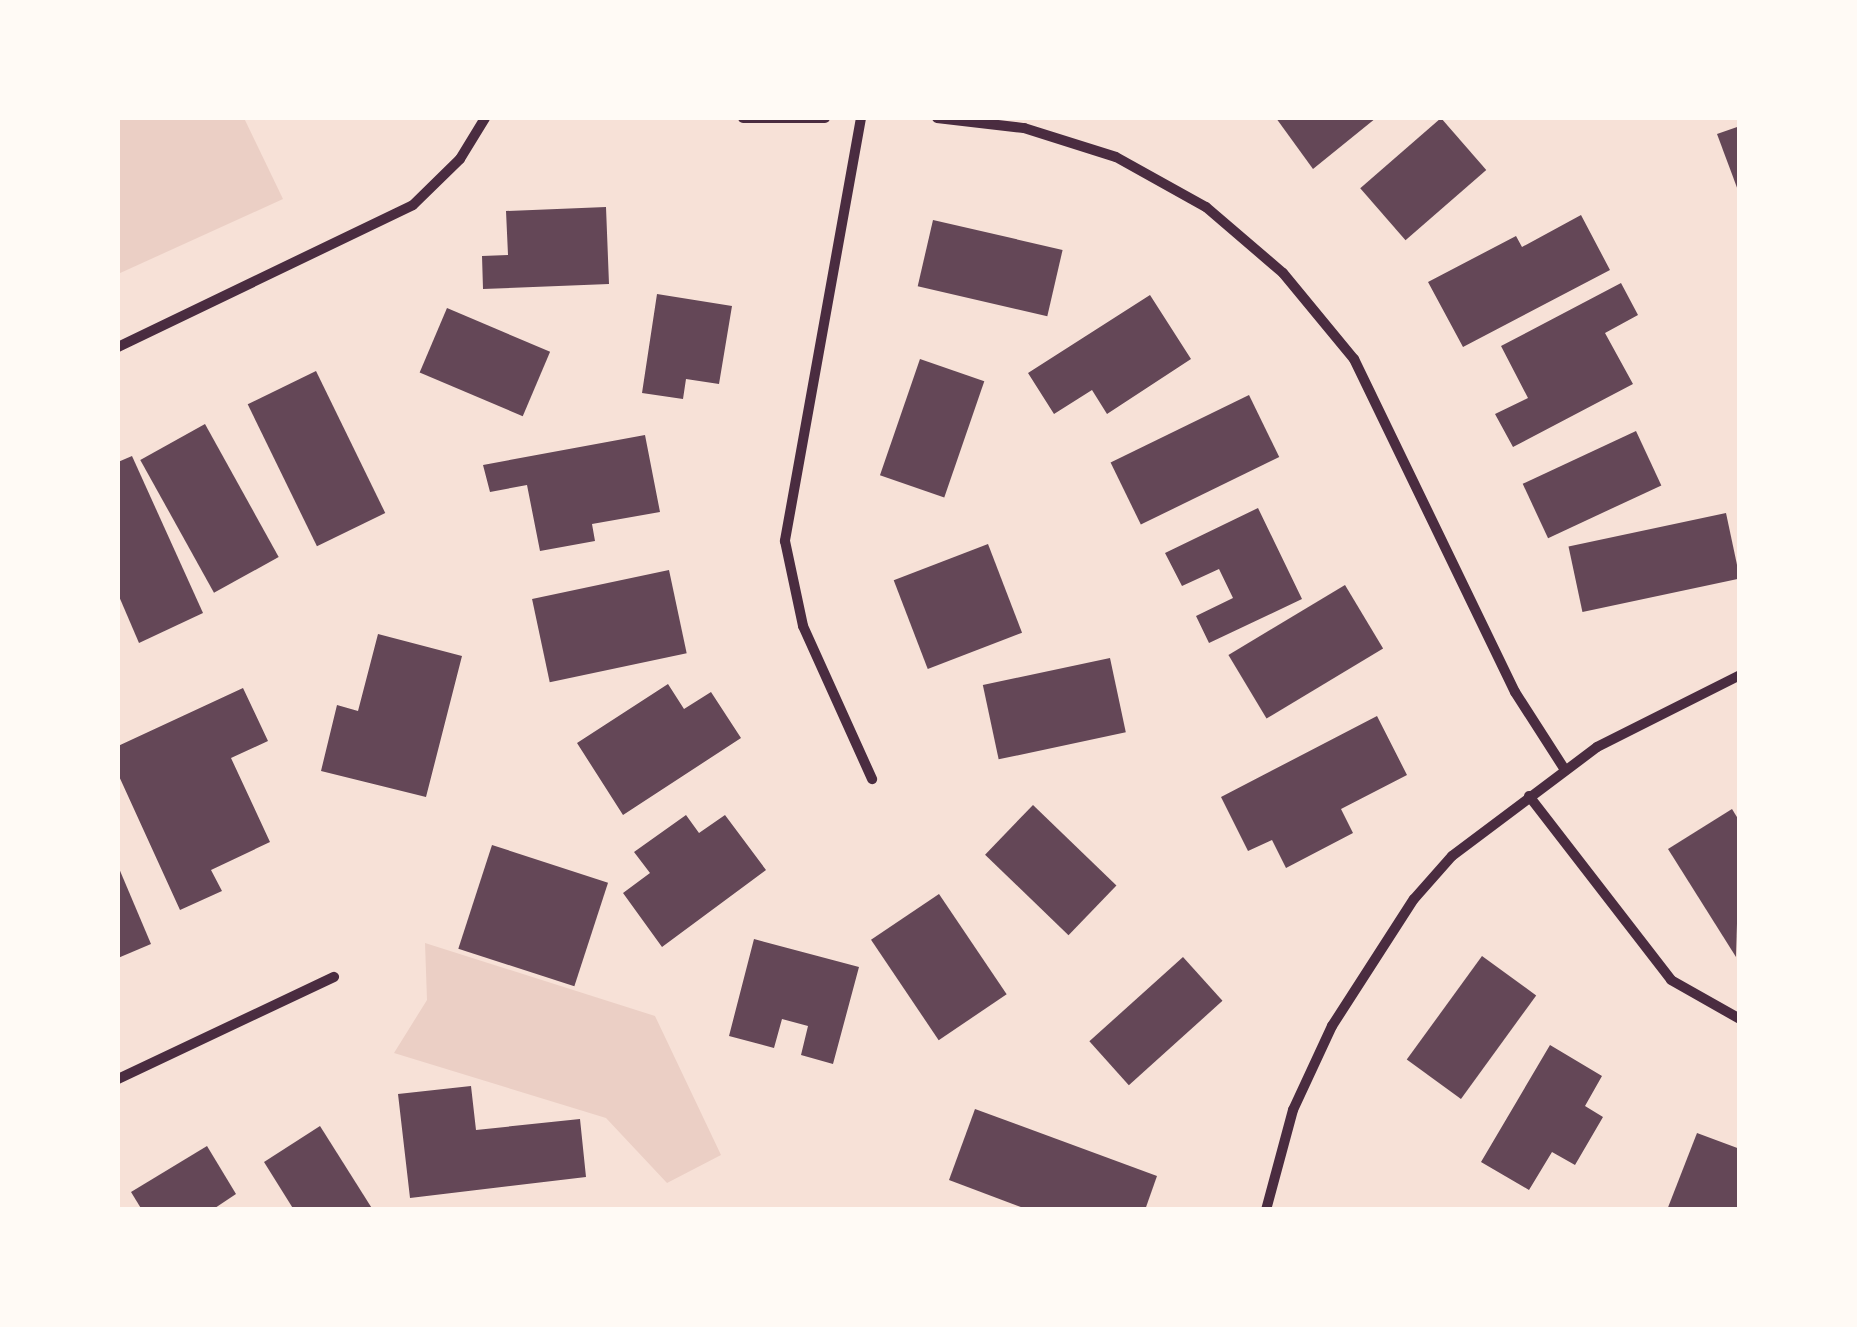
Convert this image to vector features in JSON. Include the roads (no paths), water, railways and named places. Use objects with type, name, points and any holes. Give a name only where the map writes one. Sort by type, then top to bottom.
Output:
[{"type":"street","points":[[118,347],[413,205],[460,159],[485,118]]},
{"type":"street","points":[[743,118],[825,118]]},
{"type":"street","points":[[861,118],[785,541],[803,626],[872,779]]},
{"type":"street","points":[[937,118],[1024,128],[1116,158],[1206,208],[1283,273],[1354,359],[1515,692],[1565,770]]},
{"type":"street","points":[[1266,1210],[1292,1110],[1370,960],[1452,856],[1565,770],[1740,675]]},
{"type":"street","points":[[1529,796],[1671,980],[1740,1019]]},
{"type":"street","points":[[118,1080],[334,978]]}]
